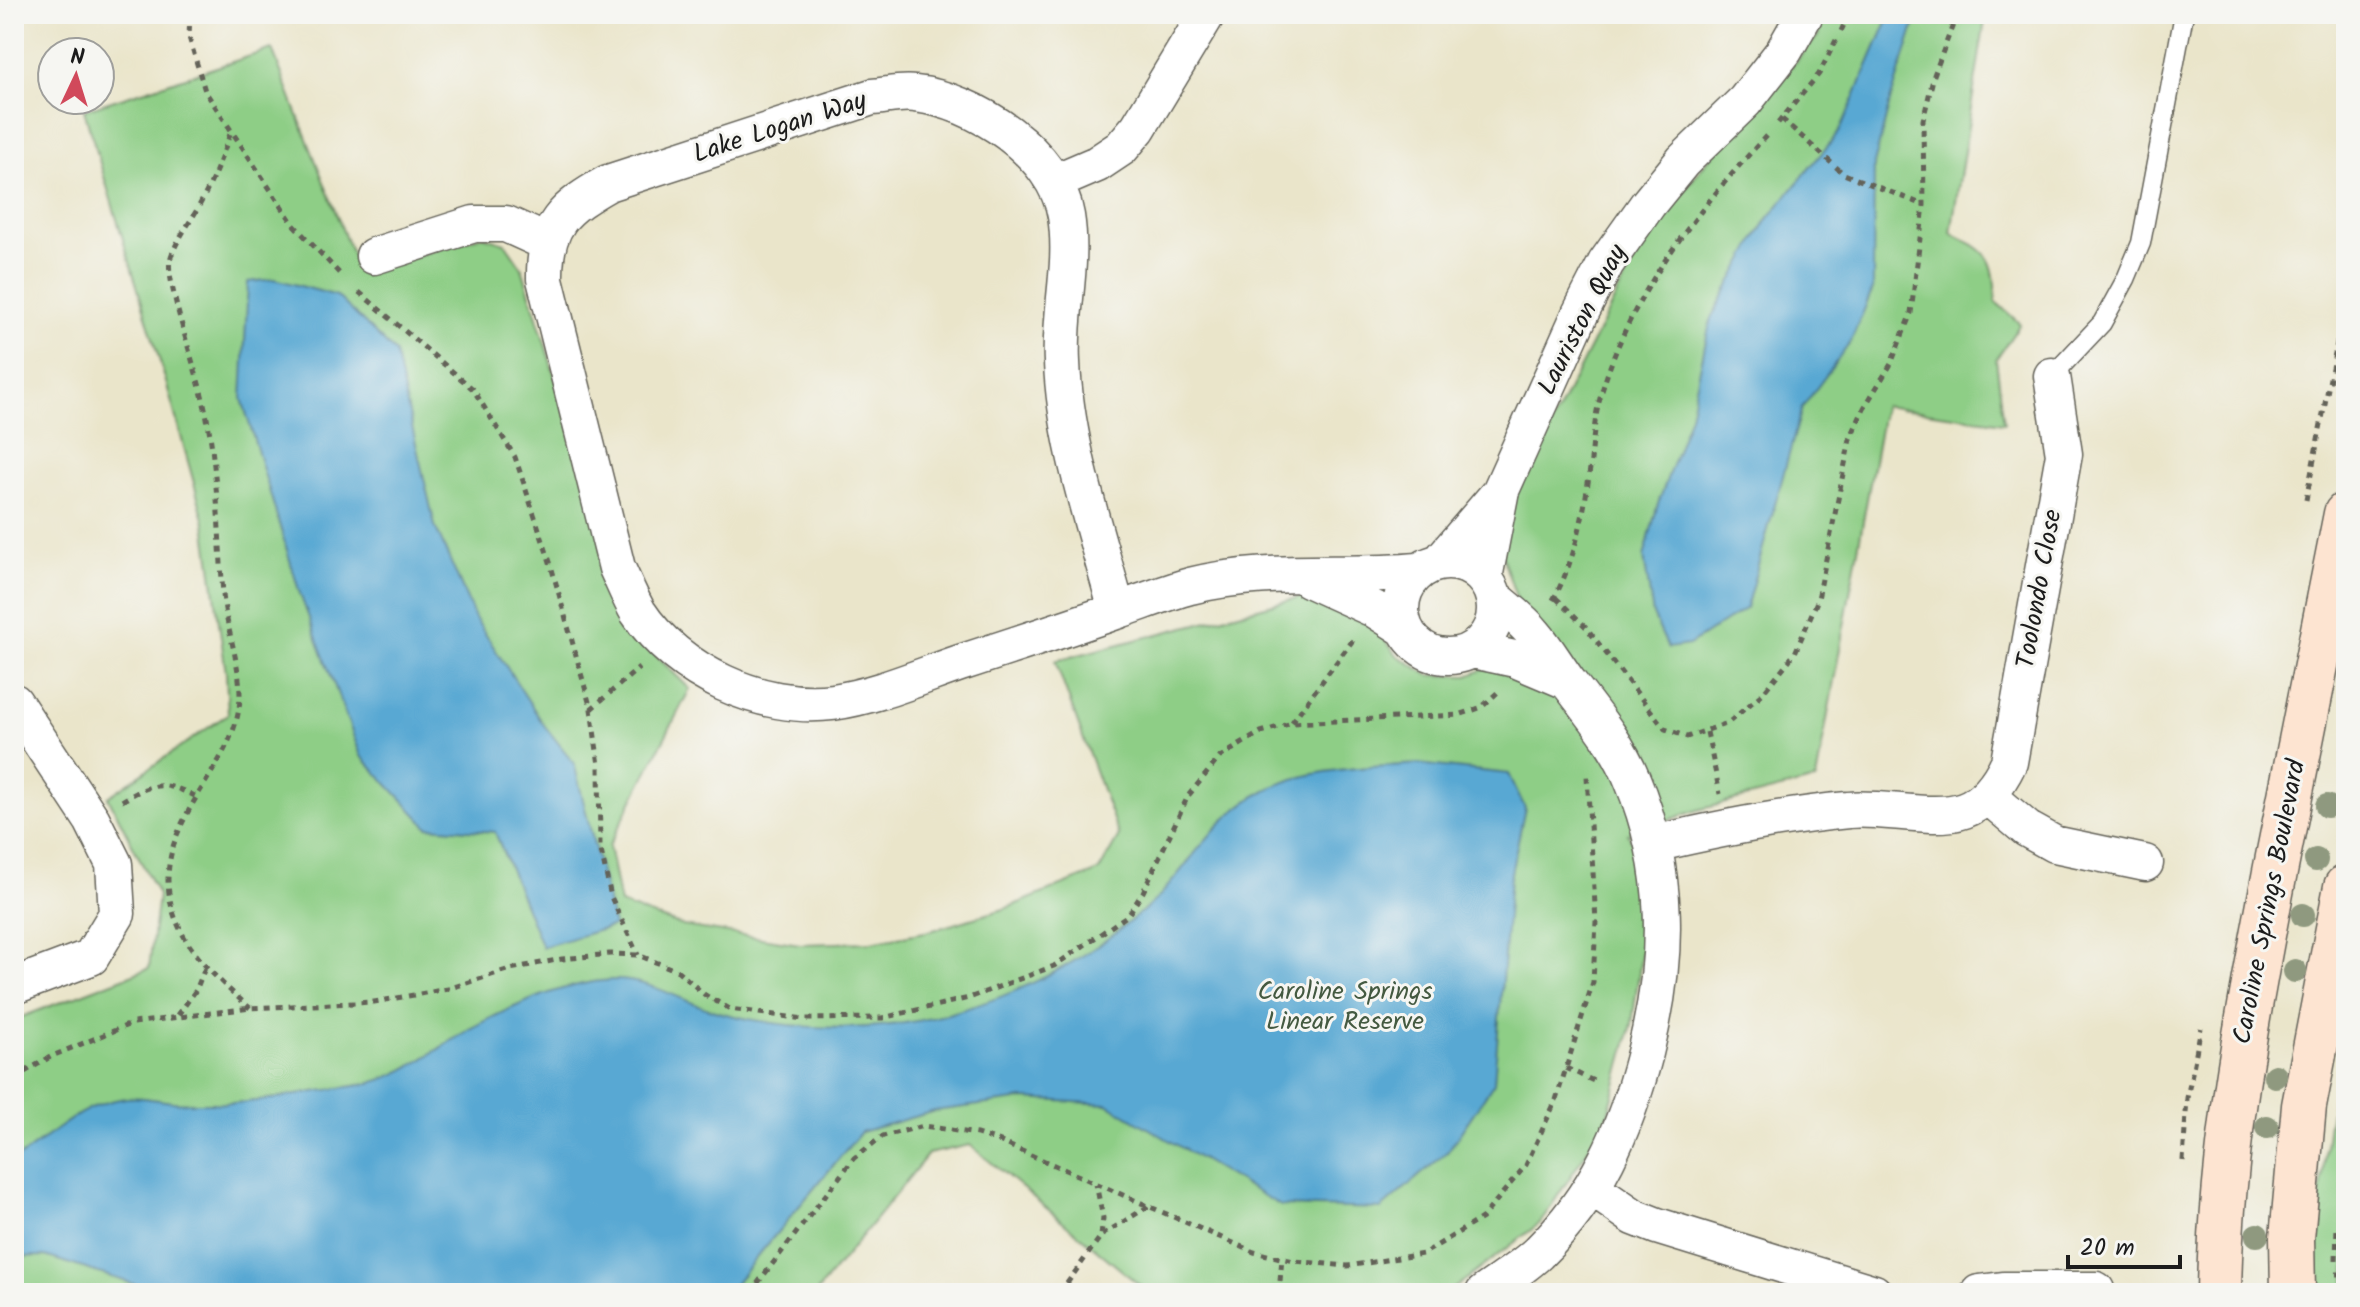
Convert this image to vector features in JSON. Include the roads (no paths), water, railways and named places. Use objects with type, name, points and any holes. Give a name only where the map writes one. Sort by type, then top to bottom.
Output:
[{"type":"main road","name":"Caroline Springs Boulevard","points":[[2219,1293],[2229,1143],[2242,1042],[2346,514]]},
{"type":"main road","points":[[2293,1293],[2292,1238],[2304,1106],[2346,887]]},
{"type":"street","points":[[1055,182],[1097,164],[1121,148],[1138,128],[1207,14]]},
{"type":"street","name":"Lauriston Quay","points":[[1489,588],[1501,490],[1606,263],[1683,161],[1745,101],[1784,51],[1805,14]]},
{"type":"street","name":"Lake Logan Way","points":[[1117,611],[1072,436],[1062,362],[1069,248],[1066,214],[1055,182],[1014,135],[966,107],[914,94],[872,97],[608,183],[562,214],[548,243],[545,279],[617,568],[639,613],[666,644],[704,673],[756,695],[796,702],[833,702],[884,689],[1117,611],[1188,587],[1226,578],[1429,567]]},
{"type":"street","points":[[374,256],[474,224],[506,224],[548,243]]},
{"type":"street","name":"Toolondo Close","points":[[1987,795],[2000,781],[2009,762],[2064,454],[2052,376]]},
{"type":"street","name":"Lauriston Quay","points":[[1429,567],[1501,490]]},
{"type":"street","points":[[1484,1293],[1537,1253],[1592,1188],[1615,1147],[1633,1099],[1653,1020],[1663,955],[1662,891],[1654,844],[1632,777],[1600,722],[1533,632],[1489,588],[1463,565],[1429,567],[1408,582],[1401,597],[1400,613],[1404,628],[1412,641],[1425,651],[1440,656],[1457,656],[1472,650],[1484,641],[1492,628],[1495,612],[1489,588]]},
{"type":"street","name":"Lake Logan Way","points":[[1300,575],[1374,609],[1404,628]]},
{"type":"street","points":[[1472,650],[1515,659],[1569,682]]},
{"type":"street","points":[[14,702],[92,820],[114,864],[117,914],[91,957],[14,986]]},
{"type":"street","points":[[1654,844],[1727,827],[1851,809],[1942,814],[1965,810],[1987,795],[2027,829],[2054,844],[2145,863]]},
{"type":"street","points":[[1592,1188],[1634,1217],[1657,1226],[1874,1293]]},
{"type":"street","points":[[1979,1293],[2096,1290]]},
{"type":"lane","points":[[2052,376],[2102,323],[2141,243],[2184,14]]},
{"type":"water","points":[[1888,14],[1918,14],[1874,164],[1873,289],[1850,343],[1802,408],[1746,608],[1689,645],[1668,648],[1653,615],[1644,557],[1657,507],[1690,415],[1711,318],[1766,221],[1840,131]]},
{"type":"water","points":[[275,279],[337,296],[395,353],[435,526],[475,618],[544,725],[574,763],[614,926],[542,947],[495,832],[428,827],[361,756],[300,594],[242,399],[248,282]]},
{"type":"water","points":[[1418,764],[1509,774],[1525,808],[1510,878],[1494,1083],[1448,1151],[1381,1209],[1281,1206],[1107,1104],[1024,1099],[935,1111],[861,1132],[727,1293],[162,1293],[45,1256],[14,1257],[14,1160],[76,1116],[104,1103],[133,1098],[183,1103],[241,1103],[367,1084],[407,1068],[468,1030],[512,1008],[561,989],[612,980],[654,987],[722,1013],[810,1027],[900,1024],[958,1011],[1029,985],[1073,962],[1114,934],[1160,896],[1221,823],[1266,790],[1283,782],[1321,773]]},
{"type":"park label","name":"Caroline Springs Linear Reserve","points":[[1345,1007]]}]
